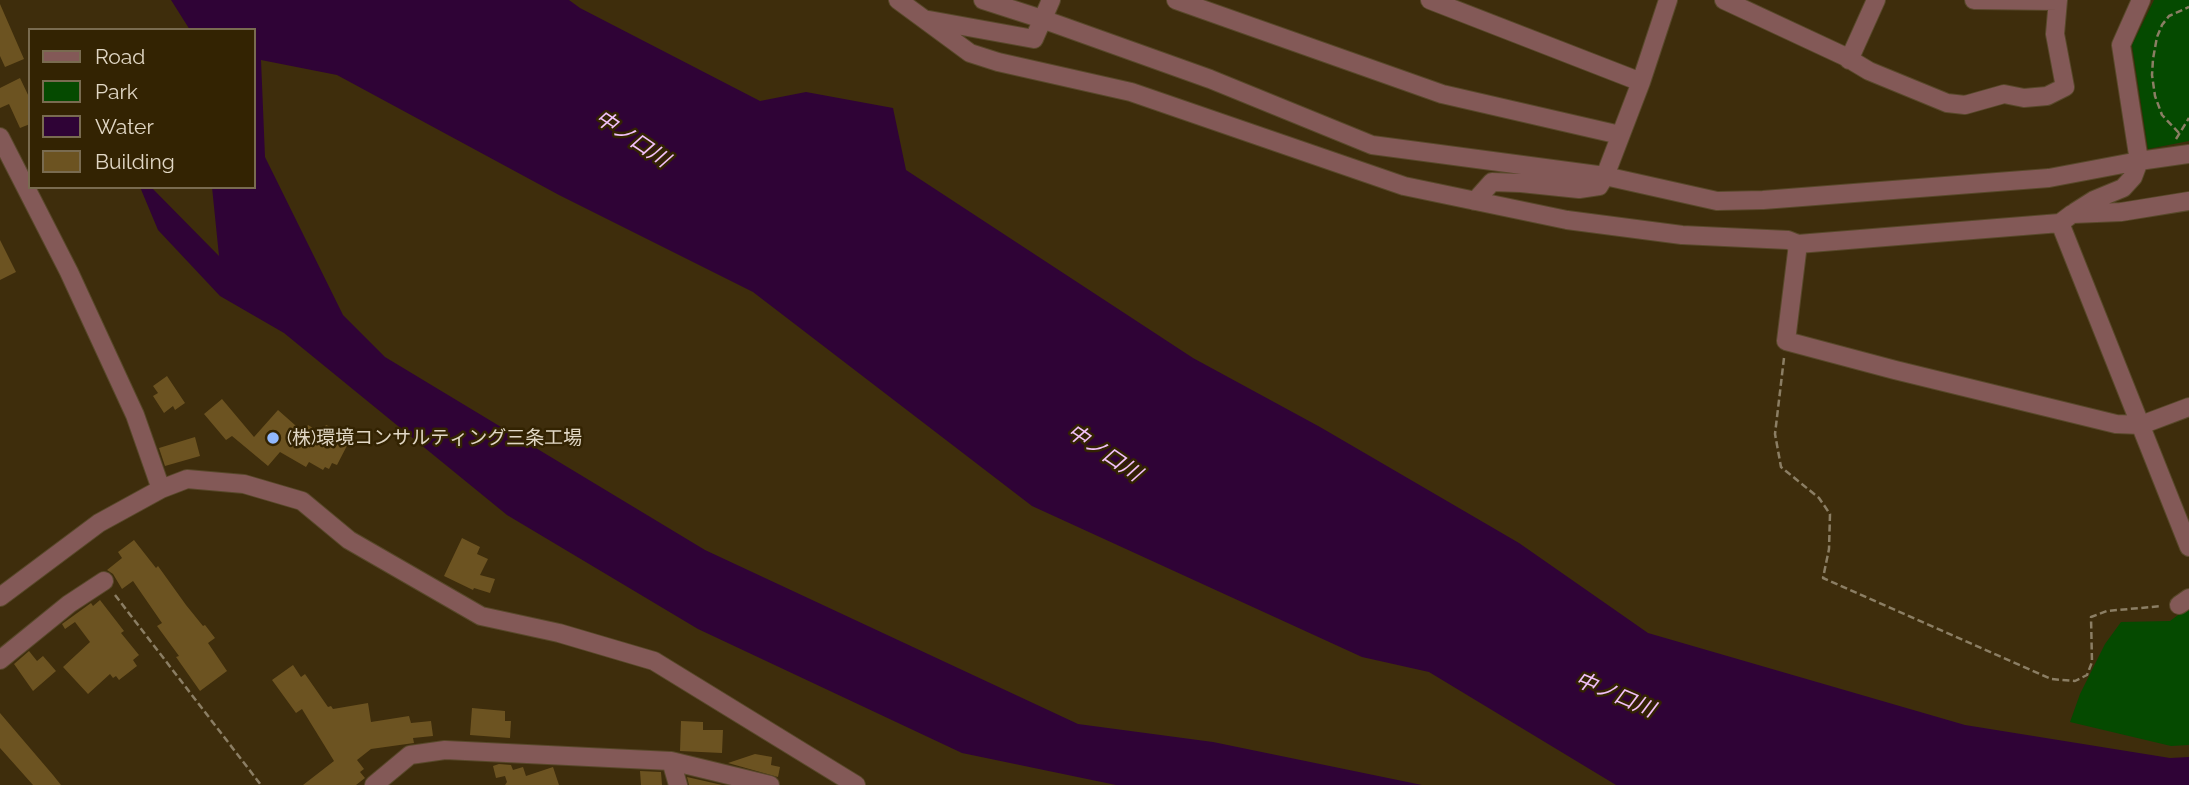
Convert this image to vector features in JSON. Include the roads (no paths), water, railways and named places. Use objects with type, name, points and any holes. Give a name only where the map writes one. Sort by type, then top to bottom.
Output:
[{"type":"street","points":[[898,0],[970,52],[998,62],[1131,92],[1404,186],[1567,220],[1682,235],[1788,240],[1798,244],[2121,212],[2189,201]]},
{"type":"street","points":[[983,0],[1210,79],[1372,145],[1605,176],[1717,201],[1763,200],[2049,178],[2182,156]]},
{"type":"street","points":[[926,19],[1034,40],[1051,0]]},
{"type":"street","points":[[1176,0],[1442,94],[1620,135]]},
{"type":"street","points":[[1430,0],[1641,82]]},
{"type":"street","points":[[1475,201],[1492,182],[1579,189],[1599,186],[1641,82],[1668,0]]},
{"type":"street","points":[[1724,0],[1868,71],[1947,103],[1965,105],[2004,94],[2024,99],[2047,96],[2066,87],[2055,34],[2058,1],[1973,0]]},
{"type":"street","points":[[1849,60],[1876,0]]},
{"type":"street","points":[[2066,218],[2094,200],[2123,188],[2133,177],[2139,161],[2121,45],[2141,0]]},
{"type":"street","points":[[0,137],[69,272],[135,415],[161,489]]},
{"type":"street","points":[[2066,218],[2141,425],[2189,547]]},
{"type":"street","points":[[1798,244],[1786,341],[2116,424],[2141,425],[2189,407]]},
{"type":"street","points":[[0,597],[99,523],[161,489],[187,479],[244,484],[302,501],[349,540],[481,616],[559,633],[654,661],[830,767],[849,784]]},
{"type":"street","points":[[0,660],[69,604],[104,581]]},
{"type":"street","points":[[374,785],[410,755],[444,750],[671,761],[770,785]]},
{"type":"street","points":[[671,761],[678,785]]},
{"type":"water","name":"中ノ口川","points":[[171,0],[569,0],[760,101],[806,92],[893,108],[906,170],[1193,358],[1320,427],[1519,543],[1648,633],[1965,725],[2170,758],[2189,757],[2189,785],[1616,785],[1429,672],[1362,657],[1032,506],[753,292],[559,195],[337,75],[261,60],[265,157],[343,315],[385,357],[705,550],[1078,724],[1213,742],[1422,785],[1116,785],[962,753],[698,629],[507,515],[284,333],[220,296],[158,230],[141,189],[153,189],[219,256],[212,189],[256,189],[256,28],[189,28]]},
{"type":"place","name":"(株)環境コンサルティング三条工場","points":[[273,438]]}]
